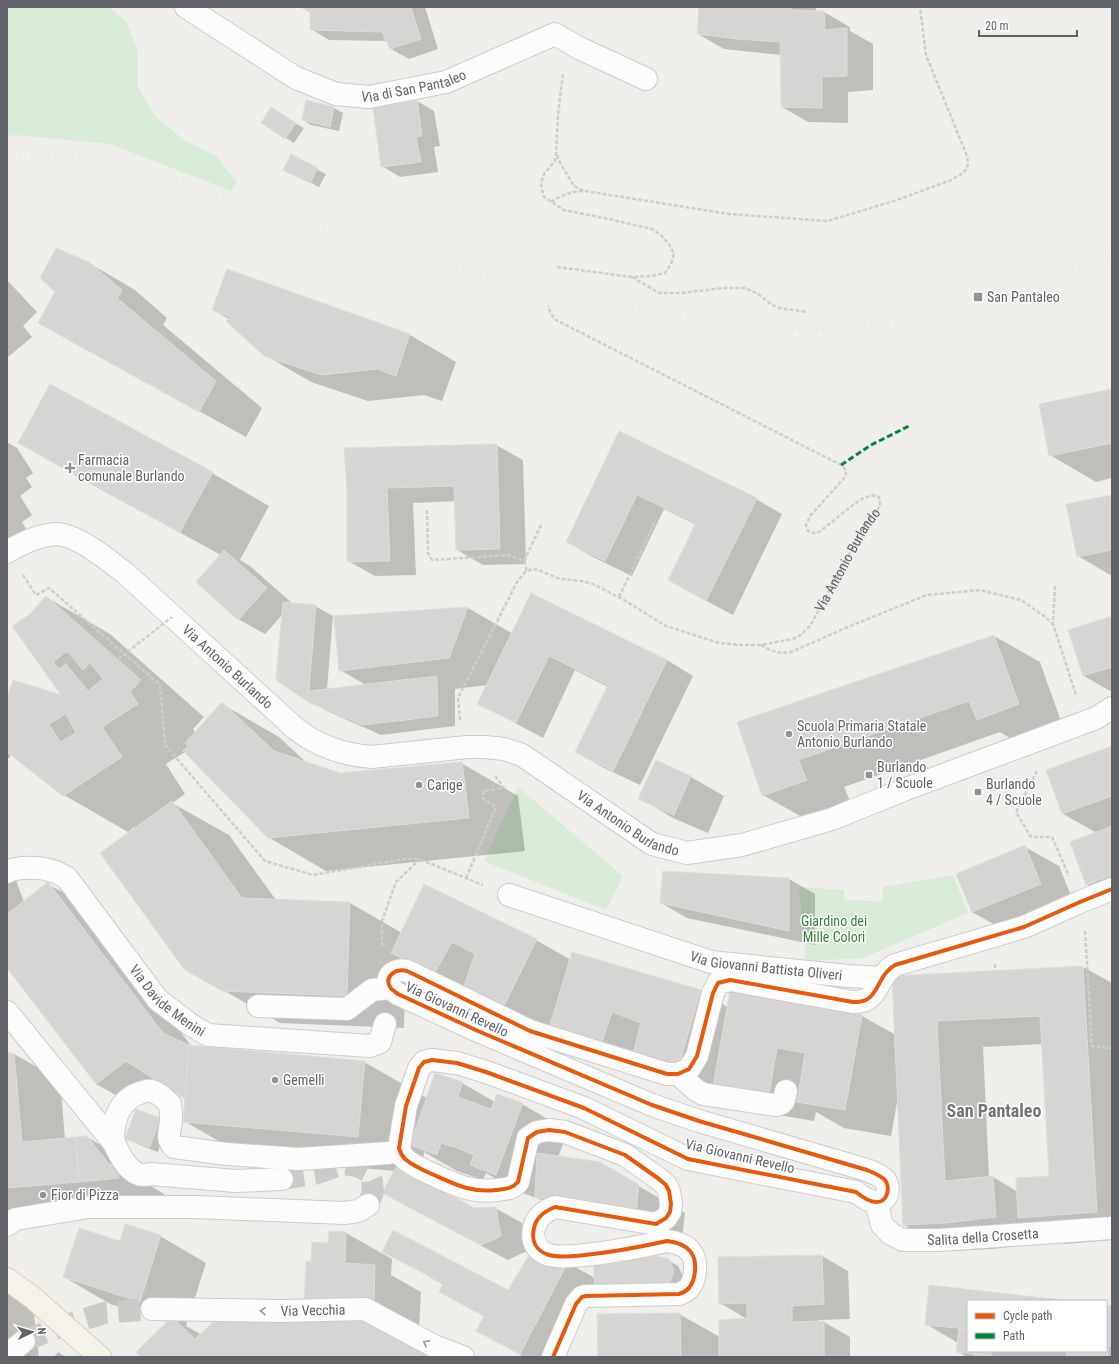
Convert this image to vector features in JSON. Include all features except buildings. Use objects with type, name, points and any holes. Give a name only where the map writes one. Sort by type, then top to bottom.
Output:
[{"type":"main road","points":[[7,1279],[32,1297],[100,1357]]},
{"type":"street","name":"Via di San Pantaleo","points":[[186,7],[296,78],[336,94],[370,97],[446,82],[555,34]]},
{"type":"street","points":[[555,34],[579,48],[646,79]]},
{"type":"street","name":"Via Antonio Burlando","points":[[8,552],[29,540],[57,534],[72,539],[95,550],[119,569],[296,729],[308,738],[338,752],[356,756],[372,757],[472,748],[504,749],[522,755],[652,844],[687,853],[742,845],[832,819],[906,789],[1101,716]]},
{"type":"street","name":"Via Davide Menini","points":[[7,872],[11,870],[31,868],[51,870],[67,878],[158,1000],[191,1025],[208,1035],[370,1046],[380,1042],[385,1024]]},
{"type":"street","points":[[786,1091],[784,1101],[781,1104],[775,1105],[710,1096],[696,1090],[678,1074],[689,1069],[697,1056],[713,993],[718,983],[730,980],[858,1002],[867,1001],[882,978],[898,963],[1024,927],[1112,889]]},
{"type":"street","name":"Via Giovanni Battista Oliveri","points":[[509,895],[711,962],[882,978]]},
{"type":"street","name":"Via Giovanni Revello","points":[[399,1148],[406,1106],[419,1068],[424,1062],[432,1060],[457,1063],[486,1072],[584,1108],[688,1159],[856,1192],[876,1202],[885,1198],[888,1193],[885,1180],[871,1171],[699,1121],[652,1105],[478,1031],[398,994],[391,988],[389,983],[391,974],[402,969],[530,1031],[667,1074],[678,1074]]},
{"type":"street","points":[[258,1006],[347,1008],[372,990],[391,988]]},
{"type":"street","points":[[7,1012],[114,1144],[123,1159],[132,1170],[140,1175],[151,1174],[236,1181],[282,1179]]},
{"type":"street","points":[[114,1144],[114,1127],[119,1109],[126,1100],[144,1091],[151,1091],[170,1104],[172,1118],[169,1141],[174,1147],[227,1154],[298,1159],[389,1153],[395,1152],[399,1148],[404,1158],[421,1169],[460,1187],[483,1192],[513,1187],[518,1182],[528,1138],[537,1132],[556,1131],[574,1135],[625,1155],[666,1185],[671,1198],[670,1212],[666,1218],[656,1224],[555,1208],[549,1210],[539,1218],[535,1225],[533,1240],[536,1246],[540,1251],[548,1255],[575,1256],[609,1253],[667,1241],[674,1242],[686,1247],[691,1252],[694,1261],[694,1279],[686,1291],[678,1294],[582,1297],[576,1304],[553,1357]]},
{"type":"street","name":"Salita della Crosetta","points":[[876,1202],[882,1225],[891,1234],[903,1240],[940,1240],[1112,1228]]},
{"type":"street","points":[[7,1225],[16,1219],[89,1207],[196,1207],[344,1213],[358,1211],[368,1205]]},
{"type":"street","name":"Via Vecchia","points":[[152,1309],[281,1311],[365,1309],[434,1346],[462,1357]]},
{"type":"street","points":[[7,1355],[24,1341]]},
{"type":"path","points":[[551,202],[567,193],[574,191],[585,191],[729,214],[828,221],[942,184],[963,173],[967,169],[967,156],[926,55],[920,7]]},
{"type":"path","points":[[555,34],[566,56],[558,115],[555,161],[544,174],[541,183],[544,197],[564,210],[609,218],[652,229],[662,236],[674,254],[671,264],[665,273],[651,276],[632,277],[557,267]]},
{"type":"path","points":[[556,154],[559,162],[574,186],[585,191]]},
{"type":"path","points":[[632,277],[659,293],[682,293],[723,288],[745,288],[758,294],[780,308],[807,312]]},
{"type":"path","points":[[427,510],[428,553],[432,560],[508,555],[524,561]]},
{"type":"path","points":[[619,597],[655,522]]},
{"type":"path","points":[[466,878],[496,807],[483,798],[483,791],[504,788],[472,748],[460,722],[458,698],[517,582],[526,571],[524,561],[542,523]]},
{"type":"path","points":[[8,552],[36,595],[49,588],[160,685],[165,745],[265,862],[313,875],[404,859],[419,859],[509,895]]},
{"type":"path","points":[[1053,624],[1055,586]]},
{"type":"path","points":[[760,645],[772,652],[781,654],[791,652],[848,626],[928,595],[980,590],[1021,600],[1053,624],[1101,716]]},
{"type":"path","points":[[118,660],[172,617]]},
{"type":"path","points":[[1038,770],[1016,812],[1031,837],[1052,837]]},
{"type":"path","points":[[402,969],[382,958],[382,921],[396,882],[419,859]]},
{"type":"path","points":[[1085,927],[1092,1046],[1112,1049]]},
{"type":"green space","points":[[7,7],[108,7],[126,21],[138,52],[138,87],[156,117],[184,140],[216,156],[237,182],[231,191],[110,144],[15,135],[7,136]]},
{"type":"green space","points":[[518,787],[623,876],[606,910],[484,861]]},
{"type":"green space","name":"Giardino dei Mille Colori","points":[[953,875],[968,913],[863,958],[806,961],[799,887],[844,890],[844,900],[882,901],[883,887]]},
{"type":"tunnel","points":[[282,1179],[315,1174],[343,1164],[357,1166],[367,1171],[372,1181],[373,1192],[368,1205]]},
{"type":"tunnel","points":[[24,1341],[51,1330],[104,1313],[152,1309]]},
{"type":"railway","points":[[7,160],[35,153],[119,161],[427,263],[649,310],[754,326],[803,330],[839,329],[884,324],[1112,255]]},
{"type":"marked path","points":[[841,465],[871,445],[909,426]]},
{"type":"cycle path","points":[[553,1357],[576,1304],[582,1297],[679,1294],[689,1288],[695,1275],[695,1264],[693,1255],[688,1249],[680,1244],[667,1241],[595,1254],[567,1256],[549,1255],[541,1251],[534,1241],[533,1233],[535,1224],[539,1218],[544,1213],[555,1207],[656,1224],[666,1218],[670,1212],[671,1204],[669,1191],[666,1185],[659,1179],[625,1155],[565,1132],[549,1130],[537,1132],[528,1138],[518,1182],[508,1188],[487,1191],[472,1189],[450,1182],[419,1168],[405,1159],[399,1148],[406,1106],[419,1068],[424,1062],[432,1060],[457,1063],[486,1072],[584,1108],[688,1159],[856,1192],[873,1202],[880,1202],[886,1197],[888,1190],[886,1182],[880,1176],[867,1170],[699,1121],[652,1105],[478,1031],[398,994],[391,988],[389,983],[389,979],[392,974],[403,970],[407,971],[530,1031],[667,1074],[678,1074],[689,1069],[697,1056],[713,993],[718,983],[730,980],[853,1002],[862,1001],[868,999],[873,994],[884,976],[895,965],[1024,927],[1112,889]]},
{"type":"place","name":"San Pantaleo","points":[[978,297]]},
{"type":"place","name":"Farmacia comunale Burlando","points":[[70,468]]},
{"type":"place","name":"Scuola Primaria Statale Antonio Burlando","points":[[789,734]]},
{"type":"place","name":"Burlando 1 / Scuole","points":[[869,775]]},
{"type":"place","name":"Carige","points":[[419,785]]},
{"type":"place","name":"Burlando 4 / Scuole","points":[[978,792]]},
{"type":"place","name":"Gemelli","points":[[275,1080]]},
{"type":"place","name":"Fior di Pizza","points":[[43,1195]]},
{"type":"district","name":"San Pantaleo","points":[[994,1110]]}]
